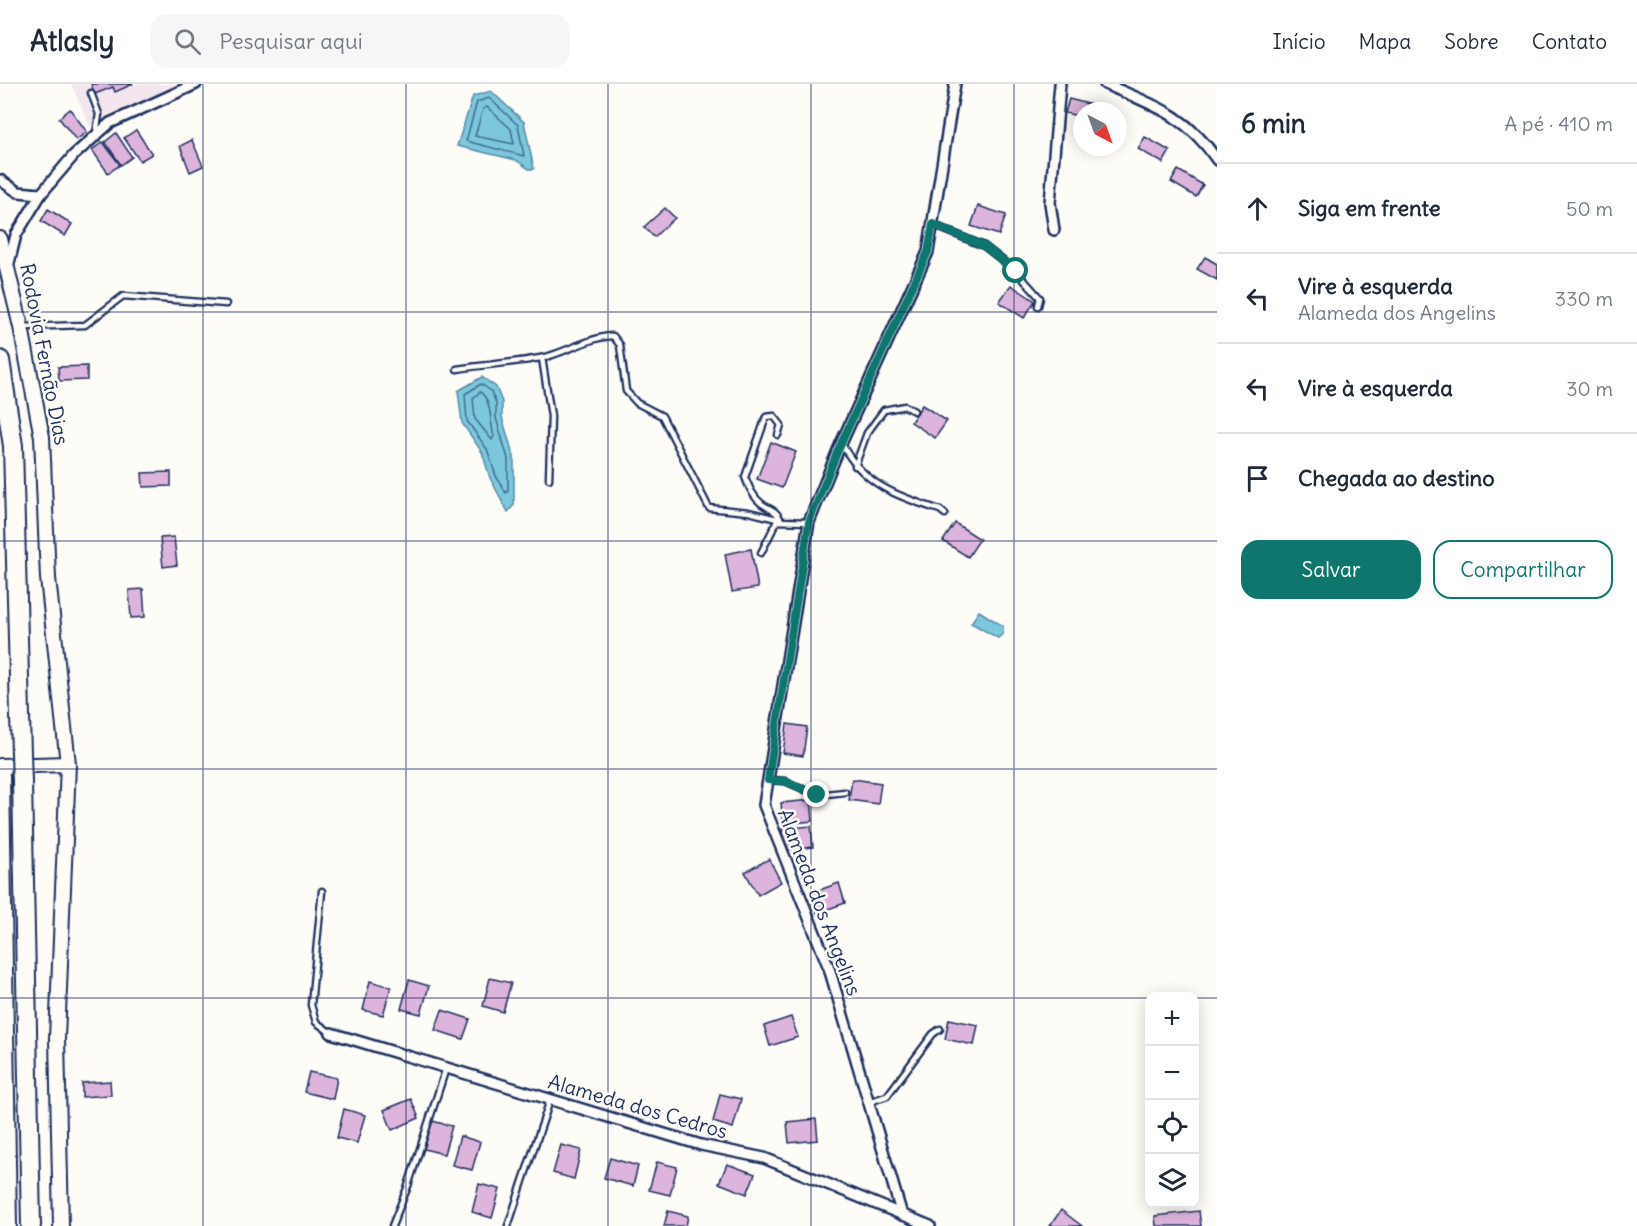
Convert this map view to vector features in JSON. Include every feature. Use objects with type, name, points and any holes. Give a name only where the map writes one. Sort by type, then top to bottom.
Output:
[{"type":"highway","points":[[0,360],[13,446],[31,1226]]},
{"type":"highway","points":[[0,775],[7,1226]]},
{"type":"main road","name":"Rodovia Fernão Dias","points":[[0,239],[21,327],[42,437],[48,578],[68,764],[57,1039],[61,1226]]},
{"type":"main road","points":[[0,766],[68,764]]},
{"type":"street","points":[[7,272],[16,235],[41,194],[74,155],[110,123],[196,84]]},
{"type":"street","name":"Alameda dos Angelins","points":[[902,1215],[830,968],[764,805],[809,522],[841,442],[928,252],[955,84]]},
{"type":"street","points":[[1053,230],[1050,203],[1060,84]]},
{"type":"street","points":[[1105,84],[1185,122],[1217,160]]},
{"type":"street","points":[[0,180],[18,192],[41,194]]},
{"type":"street","name":"Alameda dos Cedros","points":[[331,1033],[701,1145],[764,1158],[930,1226]]},
{"type":"lane","points":[[91,93],[99,114],[95,136]]},
{"type":"lane","points":[[933,224],[984,246],[1008,264],[1040,298],[1038,306]]},
{"type":"lane","points":[[21,327],[85,325],[123,296],[226,304]]},
{"type":"lane","points":[[457,369],[542,358],[605,336],[613,336],[620,345],[626,391],[637,403],[662,416],[709,508],[749,512],[781,520],[809,522]]},
{"type":"lane","points":[[542,358],[551,416],[549,479]]},
{"type":"lane","points":[[855,466],[867,433],[884,410],[905,406],[914,411]]},
{"type":"lane","points":[[778,435],[781,425],[774,416],[766,417],[745,477],[751,492],[763,504],[776,510],[781,520]]},
{"type":"lane","points":[[841,442],[855,466],[879,486],[945,514]]},
{"type":"lane","points":[[761,553],[777,521],[781,520]]},
{"type":"lane","points":[[768,780],[785,781],[817,795],[845,792]]},
{"type":"lane","points":[[322,891],[311,1005],[316,1022],[331,1033]]},
{"type":"lane","points":[[869,1102],[887,1096],[933,1034],[940,1029]]},
{"type":"lane","points":[[392,1226],[447,1068]]},
{"type":"lane","points":[[508,1226],[550,1099]]},
{"type":"shaded area","points":[[71,84],[187,84],[90,126]]},
{"type":"water","points":[[491,91],[524,122],[534,169],[529,169],[516,160],[457,146],[473,96]]},
{"type":"water","points":[[482,377],[496,387],[502,402],[502,417],[514,458],[514,505],[508,512],[490,478],[482,452],[462,423],[458,391]]},
{"type":"water","points":[[979,611],[1003,626],[1003,634],[998,638],[971,623]]},
{"type":"building","points":[[91,84],[133,84],[115,92],[113,87],[95,94]]},
{"type":"building","points":[[1069,99],[1081,102],[1073,102],[1073,115],[1065,113]]},
{"type":"building","points":[[70,109],[87,132],[76,140],[59,118]]},
{"type":"building","points":[[136,130],[152,154],[140,161],[124,138]]},
{"type":"building","points":[[116,133],[132,157],[121,165],[105,142]]},
{"type":"building","points":[[1145,137],[1170,151],[1163,163],[1138,149]]},
{"type":"building","points":[[192,140],[203,166],[190,172],[180,146]]},
{"type":"building","points":[[103,142],[120,165],[108,173],[92,150]]},
{"type":"building","points":[[1178,170],[1203,185],[1196,197],[1171,182]]},
{"type":"building","points":[[978,206],[1006,215],[999,235],[971,226]]},
{"type":"building","points":[[665,208],[675,218],[654,237],[644,227]]},
{"type":"building","points":[[48,209],[72,224],[65,236],[41,221]]},
{"type":"building","points":[[1205,257],[1217,264],[1217,280],[1197,269]]},
{"type":"building","points":[[1011,285],[1035,301],[1024,318],[999,302]]},
{"type":"building","points":[[87,366],[87,380],[59,381],[58,367]]},
{"type":"building","points":[[922,405],[947,421],[935,438],[911,422]]},
{"type":"building","points":[[771,442],[796,452],[782,488],[757,479]]},
{"type":"building","points":[[171,472],[171,486],[143,487],[142,473]]},
{"type":"building","points":[[955,523],[980,539],[968,557],[943,541]]},
{"type":"building","points":[[174,537],[177,565],[163,567],[160,538]]},
{"type":"building","points":[[751,549],[758,588],[732,592],[725,554]]},
{"type":"building","points":[[143,589],[145,617],[131,618],[129,590]]},
{"type":"building","points":[[787,724],[807,727],[803,756],[783,753]]},
{"type":"building","points":[[852,779],[881,783],[878,804],[849,800]]},
{"type":"building","points":[[811,800],[813,821],[783,824],[781,803]]},
{"type":"building","points":[[811,826],[813,847],[784,850],[782,829]]},
{"type":"building","points":[[769,859],[781,882],[758,895],[745,872]]},
{"type":"building","points":[[839,883],[845,903],[817,913],[811,893]]},
{"type":"building","points":[[490,978],[511,983],[503,1012],[483,1006]]},
{"type":"building","points":[[409,980],[429,986],[421,1014],[401,1009]]},
{"type":"building","points":[[370,981],[391,987],[383,1015],[363,1010]]},
{"type":"building","points":[[442,1010],[470,1019],[463,1039],[435,1030]]},
{"type":"building","points":[[791,1017],[798,1037],[770,1046],[764,1026]]},
{"type":"building","points":[[949,1019],[978,1025],[974,1045],[945,1039]]},
{"type":"building","points":[[309,1072],[337,1078],[333,1099],[304,1092]]},
{"type":"building","points":[[110,1081],[111,1095],[82,1097],[82,1083]]},
{"type":"building","points":[[720,1094],[741,1099],[733,1128],[713,1122]]},
{"type":"building","points":[[411,1099],[419,1118],[392,1130],[384,1110]]},
{"type":"building","points":[[344,1109],[365,1115],[357,1143],[337,1138]]},
{"type":"building","points":[[816,1119],[818,1140],[789,1143],[787,1122]]},
{"type":"building","points":[[432,1121],[452,1126],[444,1154],[424,1149]]},
{"type":"building","points":[[460,1136],[480,1142],[472,1170],[452,1165]]},
{"type":"building","points":[[561,1145],[581,1150],[574,1179],[553,1173]]},
{"type":"building","points":[[610,1158],[638,1166],[633,1186],[604,1178]]},
{"type":"building","points":[[657,1162],[677,1167],[670,1195],[649,1190]]},
{"type":"building","points":[[727,1164],[755,1174],[747,1194],[719,1183]]},
{"type":"building","points":[[479,1184],[500,1189],[492,1218],[472,1212]]},
{"type":"building","points":[[1061,1210],[1082,1226],[1050,1226]]},
{"type":"building","points":[[668,1211],[688,1216],[686,1226],[664,1226]]},
{"type":"building","points":[[1199,1211],[1201,1226],[1156,1226],[1155,1216]]},
{"type":"route","points":[[817,795],[785,781],[768,780],[809,522],[839,448],[928,252],[933,224],[984,246],[1016,271]]}]
